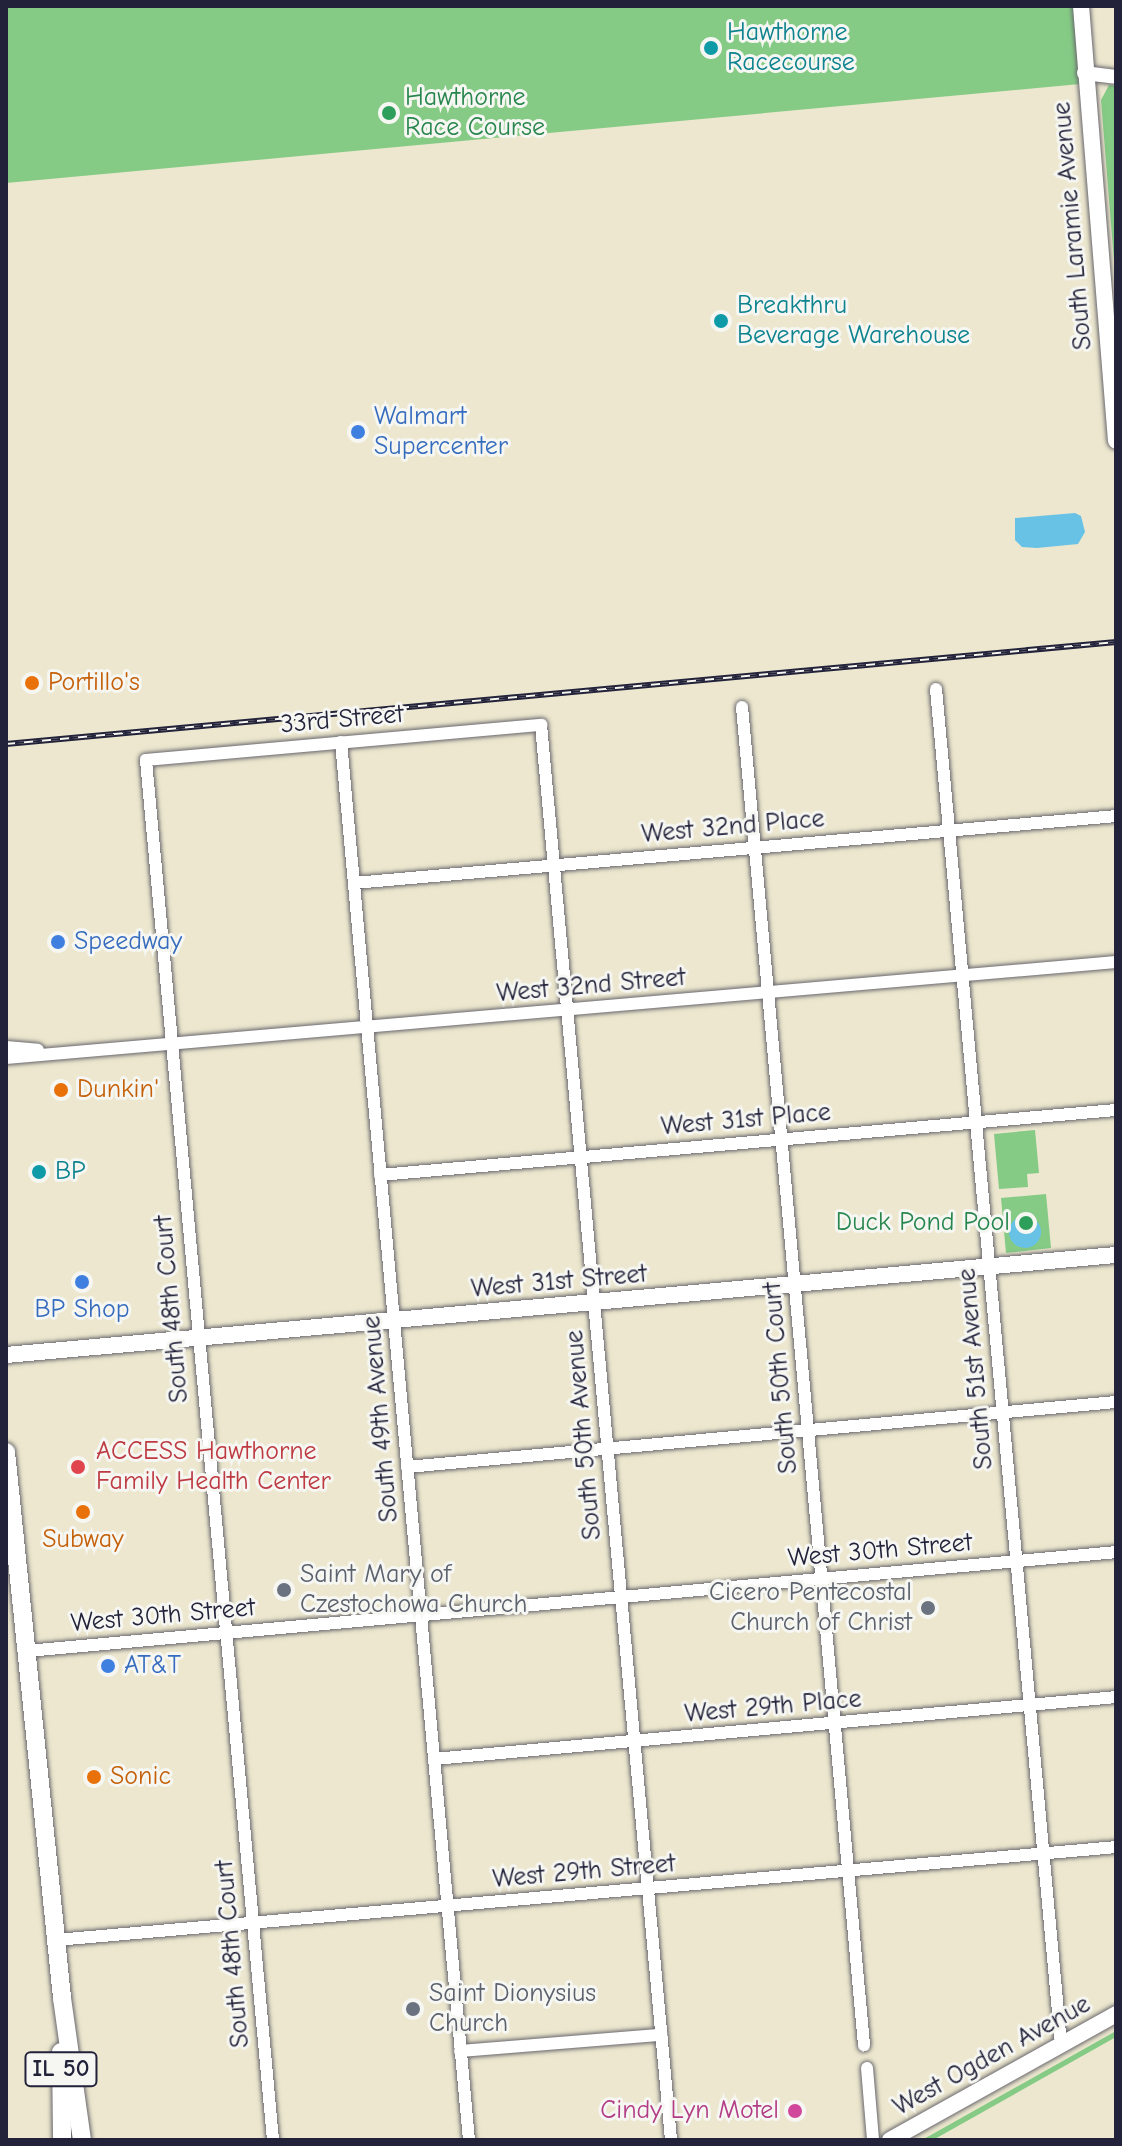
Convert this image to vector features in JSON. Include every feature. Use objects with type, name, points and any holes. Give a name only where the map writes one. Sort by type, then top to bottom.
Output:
[{"type":"main road","name":"South Laramie Avenue","points":[[1081,6],[1084,73],[1113,372],[1116,441]]},
{"type":"main road","name":"West 31st Street","points":[[6,1355],[1116,1255]]},
{"type":"main road","name":"IL 50","points":[[6,1452],[62,1998],[82,2140]]},
{"type":"main road","name":"IL 50","points":[[62,1998],[62,2140]]},
{"type":"main road","name":"West Ogden Avenue","points":[[890,2140],[1116,2014]]},
{"type":"street","points":[[1084,73],[1116,77]]},
{"type":"street","name":"South 51st Avenue","points":[[936,689],[1061,2045]]},
{"type":"street","name":"South 50th Court","points":[[742,707],[864,2045]]},
{"type":"street","name":"33rd Street","points":[[146,760],[541,725]]},
{"type":"street","name":"South 50th Avenue","points":[[541,725],[671,2140]]},
{"type":"street","name":"South 49th Avenue","points":[[341,742],[469,2140]]},
{"type":"street","name":"South 48th Court","points":[[146,760],[196,1338],[273,2140]]},
{"type":"street","name":"West 32nd Place","points":[[354,883],[1116,816]]},
{"type":"street","name":"West 32nd Street","points":[[6,1058],[1116,962]]},
{"type":"street","name":"West 32nd Street","points":[[6,1047],[69,1053]]},
{"type":"street","name":"West 31st Place","points":[[380,1175],[1116,1110]]},
{"type":"street","points":[[407,1467],[1116,1402]]},
{"type":"street","name":"West 30th Street","points":[[27,1651],[1116,1552]]},
{"type":"street","name":"West 29th Place","points":[[434,1759],[1116,1697]]},
{"type":"street","name":"West 29th Street","points":[[56,1940],[1116,1847]]},
{"type":"street","points":[[460,2051],[661,2035]]},
{"type":"street","points":[[867,2068],[873,2140]]},
{"type":"green space","name":"Hawthorne Race Course","points":[[6,6],[1073,6],[1080,84],[6,183]]},
{"type":"green space","points":[[1109,85],[1116,86],[1116,286],[1101,100]]},
{"type":"green space","points":[[1035,1130],[1039,1173],[1027,1174],[1028,1187],[999,1189],[994,1134]]},
{"type":"green space","name":"Duck Pond Pool","points":[[1046,1194],[1051,1248],[1006,1253],[1001,1198]]},
{"type":"green space","points":[[1116,2031],[1116,2037],[933,2140],[922,2140]]},
{"type":"water","points":[[1075,513],[1081,516],[1085,532],[1078,544],[1037,548],[1022,547],[1015,540],[1015,518]]},
{"type":"water","points":[[1025,1216],[1036,1221],[1041,1232],[1036,1243],[1025,1248],[1014,1243],[1009,1232],[1014,1221]]},
{"type":"railway","points":[[6,744],[1116,642]]},
{"type":"place","name":"Hawthorne Racecourse","points":[[711,48]]},
{"type":"place","name":"Hawthorne Race Course","points":[[389,113]]},
{"type":"place","name":"Breakthru Beverage Warehouse","points":[[721,321]]},
{"type":"place","name":"Walmart Supercenter","points":[[358,432]]},
{"type":"place","name":"Portillo's","points":[[32,683]]},
{"type":"place","name":"Speedway","points":[[58,942]]},
{"type":"place","name":"Dunkin'","points":[[61,1090]]},
{"type":"place","name":"BP","points":[[39,1172]]},
{"type":"place","name":"Duck Pond Pool","points":[[1026,1223]]},
{"type":"place","name":"BP Shop","points":[[82,1282]]},
{"type":"place","name":"ACCESS Hawthorne Family Health Center","points":[[78,1467]]},
{"type":"place","name":"Subway","points":[[83,1512]]},
{"type":"place","name":"Saint Mary of Czestochowa Church","points":[[284,1590]]},
{"type":"place","name":"Cicero Pentecostal Church of Christ","points":[[928,1608]]},
{"type":"place","name":"AT&T","points":[[108,1666]]},
{"type":"place","name":"Sonic","points":[[94,1777]]},
{"type":"place","name":"Saint Dionysius Church","points":[[413,2009]]},
{"type":"place","name":"Cindy Lyn Motel","points":[[795,2111]]}]
